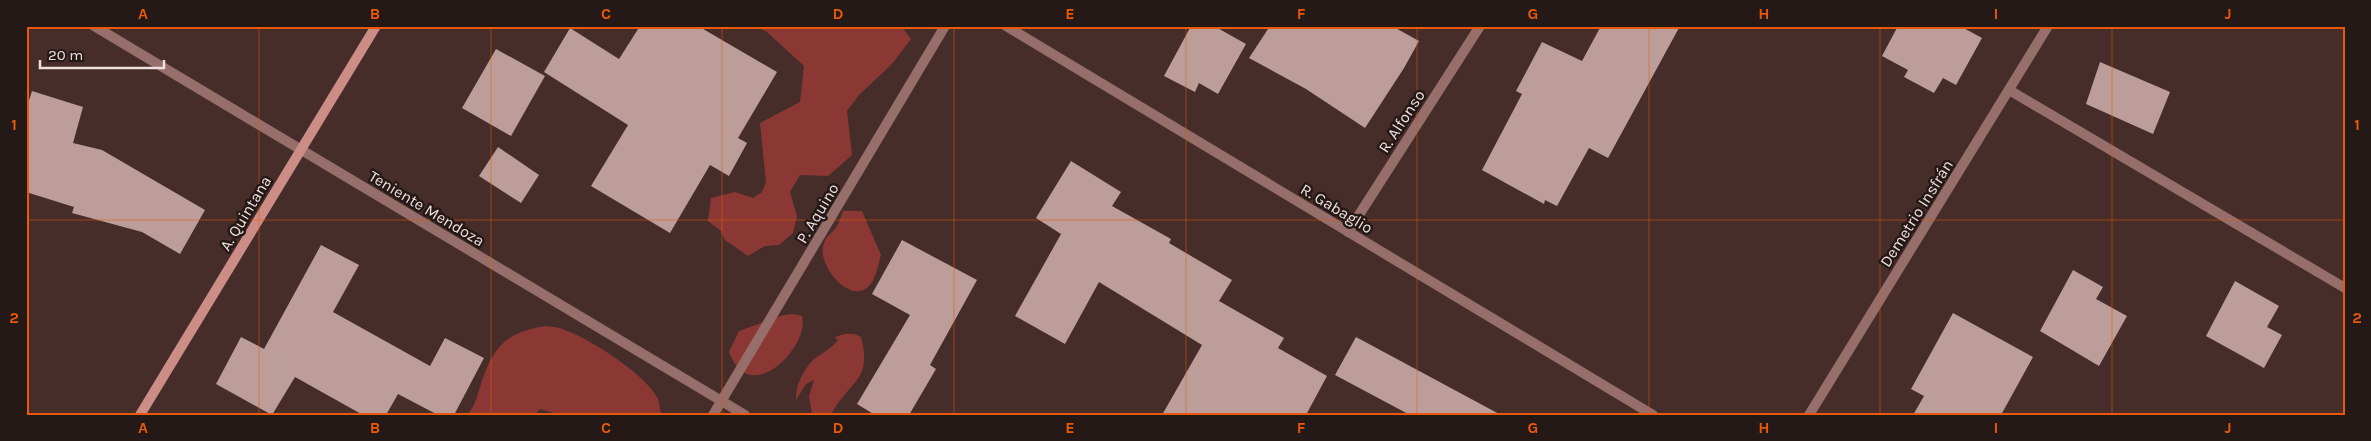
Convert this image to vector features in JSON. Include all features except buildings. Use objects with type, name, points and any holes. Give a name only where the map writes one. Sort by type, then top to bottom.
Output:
[{"type":"street","name":"Teniente Mendoza","points":[[94,26],[300,151],[745,415]]},
{"type":"street","name":"A. Quintana","points":[[140,415],[376,26]]},
{"type":"street","name":"P. Aquino","points":[[714,415],[945,26]]},
{"type":"street","name":"R. Gabaglio","points":[[1006,26],[1654,415]]},
{"type":"street","name":"R. Alfonso","points":[[1348,232],[1480,26]]},
{"type":"street","name":"Demetrio Insfrán","points":[[1808,415],[2048,26]]},
{"type":"street","points":[[2009,90],[2345,288]]},
{"type":"shaded area","points":[[755,26],[901,26],[911,39],[892,64],[859,95],[847,111],[852,155],[828,176],[800,175],[790,192],[797,216],[793,233],[779,245],[765,246],[748,256],[725,240],[721,231],[708,221],[711,198],[735,192],[753,198],[762,192],[766,182],[760,123],[800,102],[804,66],[767,32]]},
{"type":"shaded area","points":[[843,211],[862,211],[881,255],[873,280],[868,287],[861,291],[853,291],[837,281],[826,264],[823,255],[825,241],[837,226]]},
{"type":"shaded area","points":[[794,314],[802,316],[799,339],[792,351],[782,362],[772,370],[760,375],[749,375],[737,367],[729,352],[739,331],[784,315]]},
{"type":"shaded area","points":[[546,326],[560,328],[589,341],[630,369],[652,390],[658,399],[661,415],[561,415],[540,409],[535,415],[467,415],[475,402],[489,362],[502,344],[520,333]]},
{"type":"shaded area","points":[[854,334],[861,337],[864,352],[862,372],[831,415],[812,414],[809,396],[814,380],[806,384],[796,400],[800,379],[813,360],[838,340],[835,337]]}]
